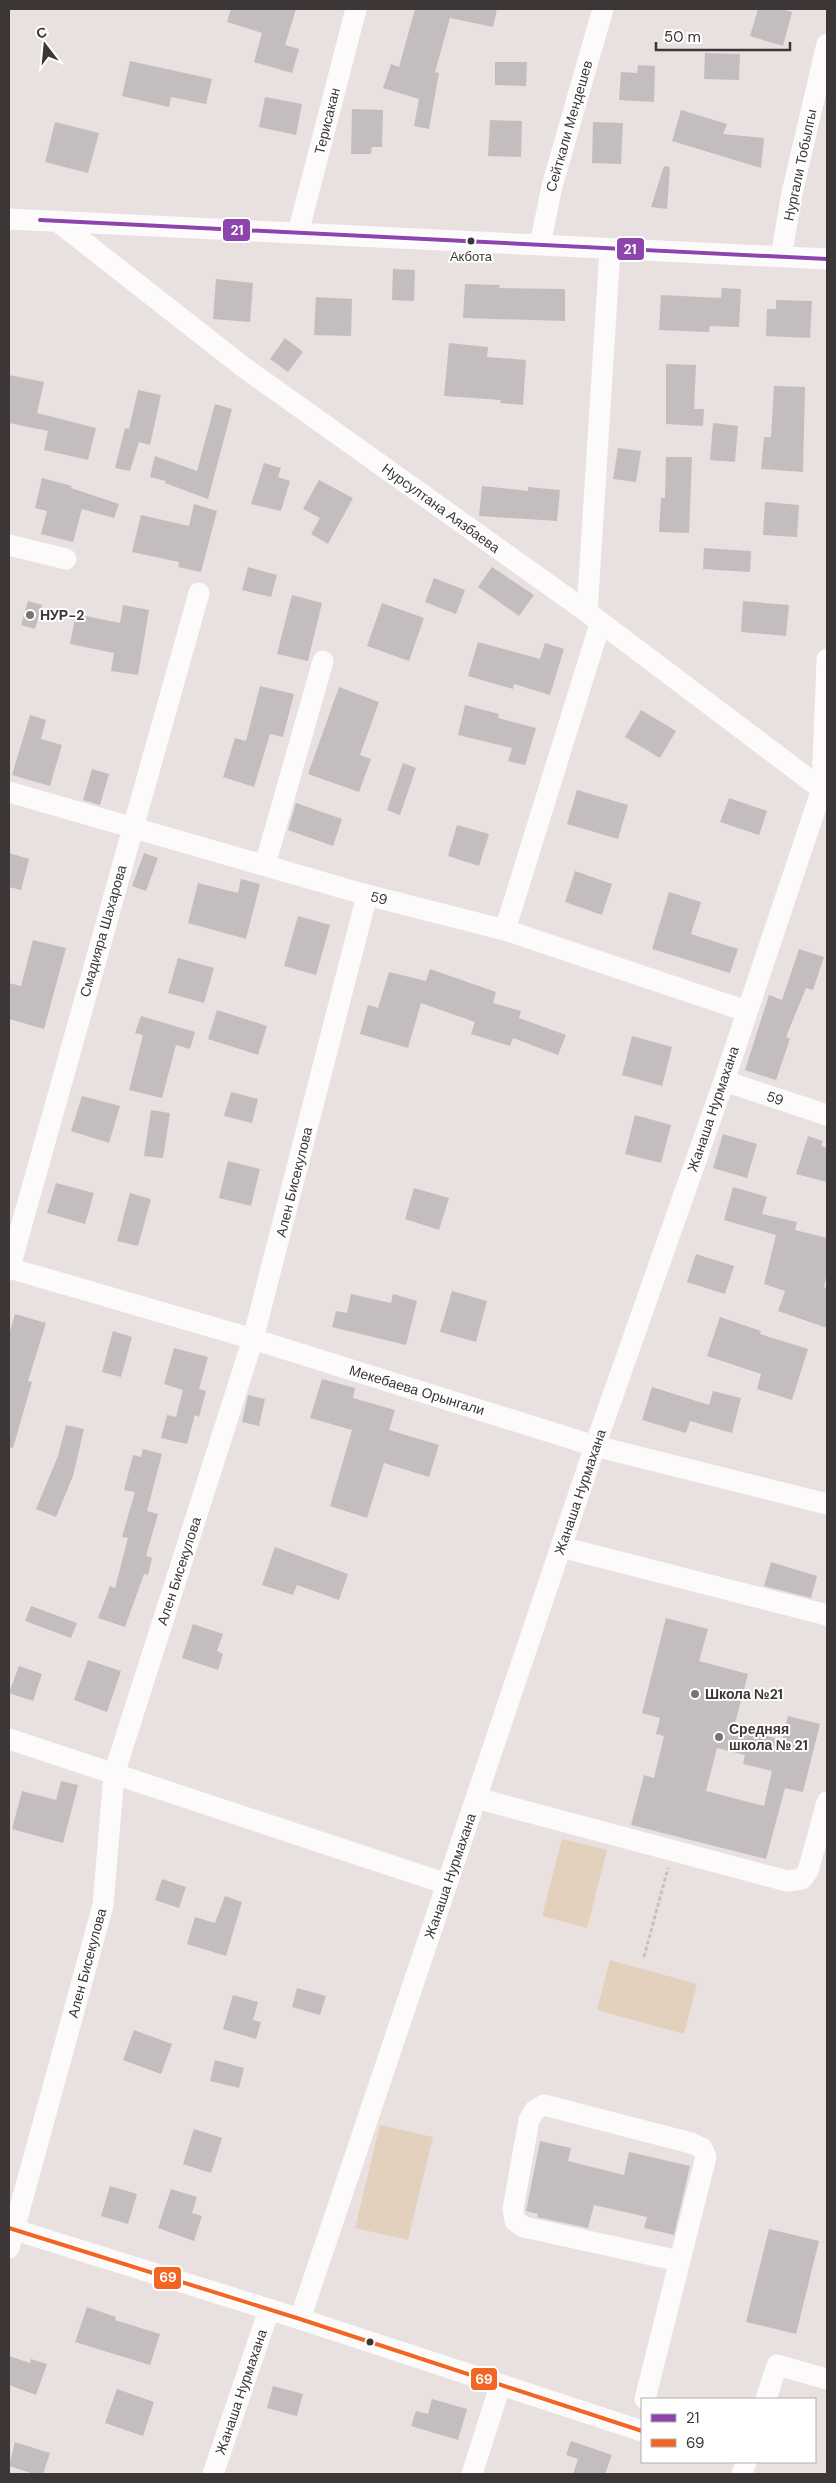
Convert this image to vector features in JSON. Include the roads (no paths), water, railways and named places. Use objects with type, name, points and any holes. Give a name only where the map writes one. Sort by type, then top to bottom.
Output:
[{"type":"street","name":"Терисакан","points":[[298,234],[356,9]]},
{"type":"street","name":"Сейткали Мендешев","points":[[540,245],[552,186],[602,9]]},
{"type":"street","name":"Нургали Тобылгы","points":[[781,257],[792,193],[827,44]]},
{"type":"street","points":[[9,219],[827,260]]},
{"type":"street","name":"Нурсултана Аязбаева","points":[[56,221],[242,366],[593,618],[825,791]]},
{"type":"street","points":[[505,930],[593,618],[610,250]]},
{"type":"street","points":[[9,545],[66,558]]},
{"type":"street","name":"Смадияра Шахарова","points":[[9,1269],[199,593]]},
{"type":"street","name":"Жанаша Нурмахана","points":[[300,2320],[595,1446],[724,1081],[746,1011],[825,791],[827,659]]},
{"type":"street","points":[[265,865],[323,661]]},
{"type":"street","name":"59","points":[[9,792],[367,895],[505,930],[746,1011]]},
{"type":"street","name":"Ален Бисекулова","points":[[11,2236],[103,1905],[114,1774],[253,1339],[367,895]]},
{"type":"street","name":"59","points":[[724,1081],[827,1115]]},
{"type":"street","name":"Мекебаева Орынгали","points":[[9,1269],[253,1339],[595,1446],[827,1504]]},
{"type":"street","points":[[561,1547],[827,1615]]},
{"type":"street","points":[[9,1739],[447,1884]]},
{"type":"street","points":[[476,1798],[787,1881],[802,1879],[808,1871],[827,1802]]},
{"type":"street","points":[[645,2398],[706,2157],[702,2148],[691,2143],[544,2105],[535,2110],[529,2120],[513,2209],[515,2220],[524,2227],[679,2261]]},
{"type":"street","points":[[11,2236],[269,2310],[640,2430]]},
{"type":"street","name":"Жанаша Нурмахана","points":[[213,2474],[269,2310]]},
{"type":"street","points":[[766,2398],[777,2365],[827,2379]]},
{"type":"street","points":[[472,2474],[500,2386]]},
{"type":"place","name":"Акбота","points":[[471,241]]},
{"type":"place","name":"НУР-2","points":[[30,615]]},
{"type":"place","name":"Школа №21","points":[[695,1694]]},
{"type":"place","name":"Средняя школа № 21","points":[[719,1737]]}]
